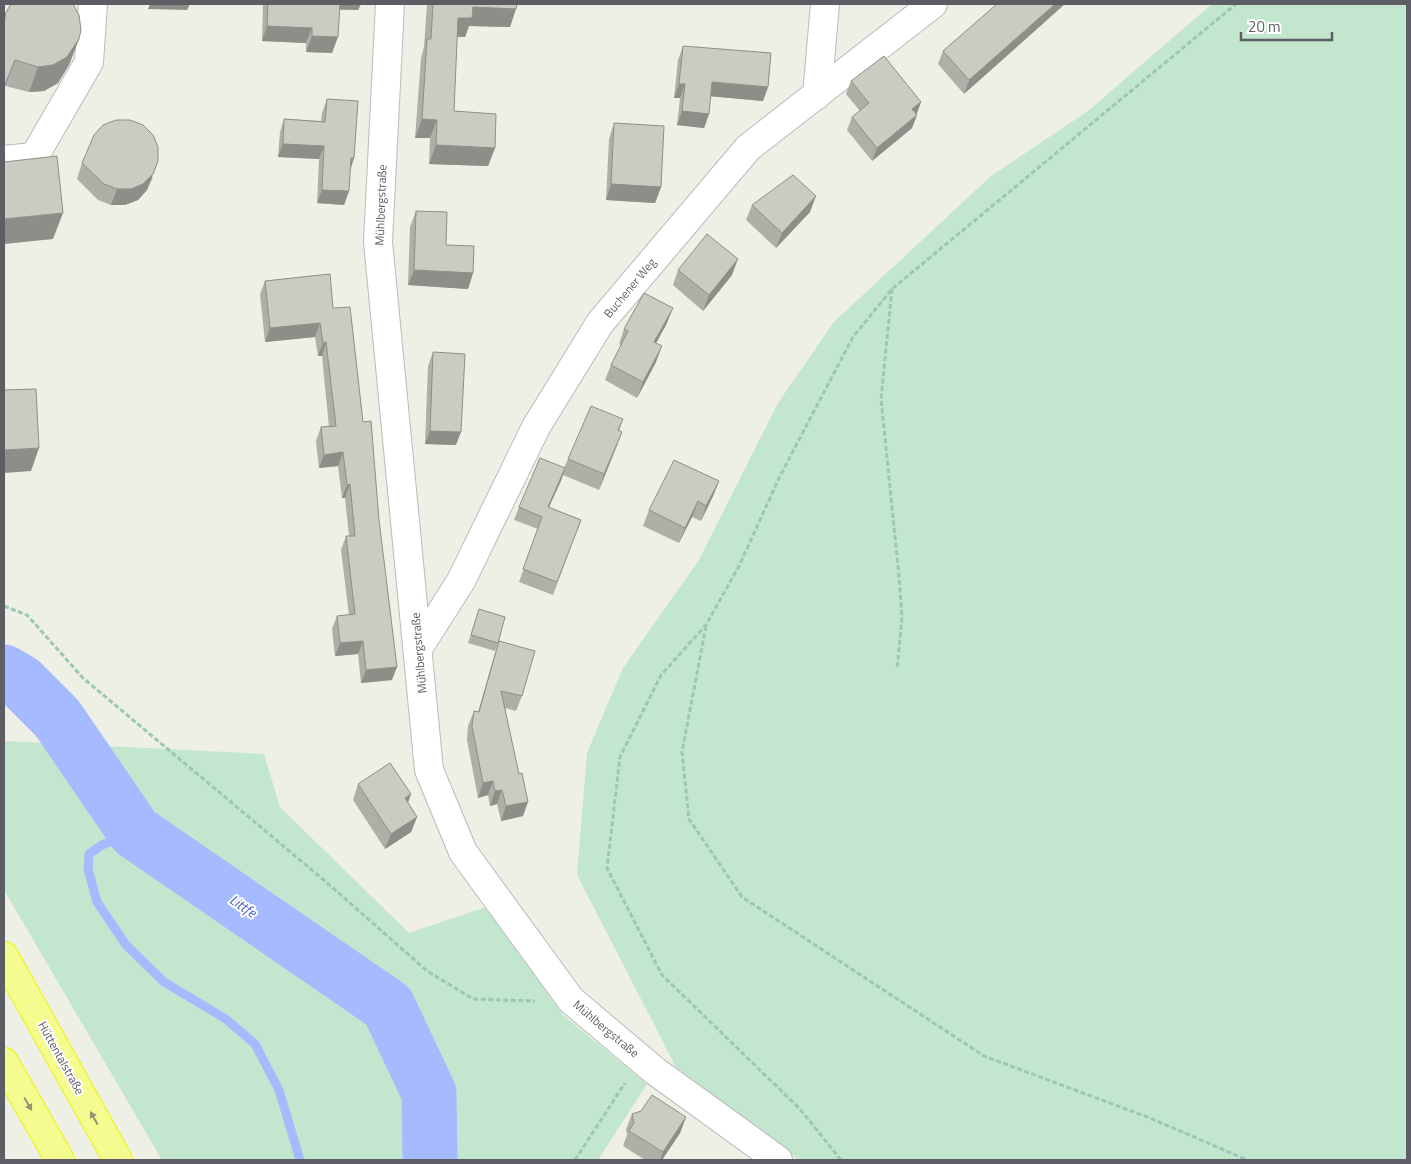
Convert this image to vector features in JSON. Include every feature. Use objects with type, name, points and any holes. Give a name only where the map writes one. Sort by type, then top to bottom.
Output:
[{"type":"highway","name":"Hüttentalstraße","points":[[4,956],[118,1160]]},
{"type":"highway","points":[[4,1062],[60,1160]]},
{"type":"street","points":[[4,160],[34,156],[90,62],[94,4]]},
{"type":"street","name":"Mühlbergstraße","points":[[390,4],[378,242],[419,647],[429,770],[463,852],[571,1000],[640,1059],[778,1160]]},
{"type":"street","points":[[817,95],[826,4]]},
{"type":"street","name":"Buchener Weg","points":[[419,647],[460,581],[536,427],[600,323],[748,148],[933,4]]},
{"type":"path","points":[[841,1160],[800,1109],[662,975],[607,868],[620,757],[661,675],[706,625],[739,566],[780,476],[853,337],[892,289],[1236,4]]},
{"type":"path","points":[[892,289],[881,399],[900,576],[902,617],[897,669]]},
{"type":"path","points":[[4,606],[27,615],[83,678],[325,881],[427,971],[474,999],[571,1000]]},
{"type":"path","points":[[706,625],[682,752],[689,819],[742,897],[984,1056],[1150,1118],[1247,1160]]},
{"type":"path","points":[[576,1160],[640,1059]]},
{"type":"green space","points":[[1212,4],[1407,4],[1407,1160],[799,1160],[676,1067],[577,875],[587,753],[623,668],[699,560],[778,403],[834,322],[991,176],[1088,111]]},
{"type":"green space","points":[[4,741],[264,754],[280,807],[409,933],[486,907],[563,1015],[647,1084],[598,1160],[162,1160],[4,890]]},
{"type":"building","points":[[11,4],[73,4],[79,15],[81,30],[79,39],[67,57],[53,65],[38,67],[15,60],[4,87],[4,22],[6,12]]},
{"type":"building","points":[[268,4],[340,4],[338,37],[312,36],[312,28],[267,26]]},
{"type":"building","points":[[433,4],[517,4],[516,9],[473,7],[472,18],[458,18],[454,111],[496,114],[495,148],[436,145],[437,120],[422,119],[427,39],[431,39]]},
{"type":"building","points":[[997,4],[1055,4],[969,80],[943,51]]},
{"type":"building","points":[[683,46],[771,53],[768,87],[712,82],[709,114],[682,111],[685,84],[679,84]]},
{"type":"building","points":[[884,56],[921,102],[912,109],[917,115],[877,148],[852,117],[869,103],[851,81]]},
{"type":"building","points":[[327,99],[358,101],[354,158],[351,158],[349,191],[322,190],[324,146],[283,144],[284,119],[325,122]]},
{"type":"building","points":[[116,120],[130,120],[143,125],[153,135],[158,147],[158,161],[153,174],[143,184],[131,189],[117,189],[104,184],[82,163],[94,135],[103,125]]},
{"type":"building","points":[[614,123],[664,126],[661,187],[611,184]]},
{"type":"building","points":[[57,156],[63,213],[4,219],[4,162]]},
{"type":"building","points":[[793,175],[816,196],[782,233],[752,205]]},
{"type":"building","points":[[416,211],[447,212],[446,245],[474,246],[473,273],[414,270]]},
{"type":"building","points":[[707,234],[738,259],[709,295],[678,270]]},
{"type":"building","points":[[330,274],[333,308],[350,307],[363,422],[371,421],[379,520],[397,667],[366,670],[363,641],[340,643],[337,616],[355,614],[346,536],[355,536],[350,484],[347,485],[343,452],[324,455],[321,427],[336,426],[326,342],[323,343],[320,323],[270,328],[265,281]]},
{"type":"building","points":[[644,293],[673,308],[654,342],[662,346],[643,382],[611,365],[628,331],[624,329]]},
{"type":"building","points":[[433,352],[465,354],[461,432],[430,431]]},
{"type":"building","points":[[36,389],[39,448],[4,450],[4,390]]},
{"type":"building","points":[[591,406],[623,419],[618,430],[622,432],[604,474],[568,459]]},
{"type":"building","points":[[540,458],[565,468],[548,507],[581,520],[557,582],[523,569],[542,517],[519,507]]},
{"type":"building","points":[[674,460],[719,481],[706,506],[698,501],[685,528],[649,510]]},
{"type":"building","points":[[479,609],[505,617],[498,643],[471,635]]},
{"type":"building","points":[[499,641],[535,651],[522,696],[501,691],[519,774],[522,773],[528,802],[506,806],[502,790],[495,791],[493,781],[483,783],[472,726],[474,711],[479,712]]},
{"type":"building","points":[[390,763],[411,794],[405,798],[417,817],[391,834],[358,784]]},
{"type":"building","points":[[652,1095],[686,1117],[663,1152],[629,1131],[634,1123],[632,1114],[641,1111]]},
{"type":"waterway","name":"Littfe","points":[[4,672],[21,682],[57,718],[135,832],[388,1006],[429,1093],[430,1160]]},
{"type":"waterway","points":[[135,832],[102,845],[89,854],[88,869],[97,902],[126,945],[164,982],[226,1019],[255,1044],[279,1090],[300,1160]]}]
